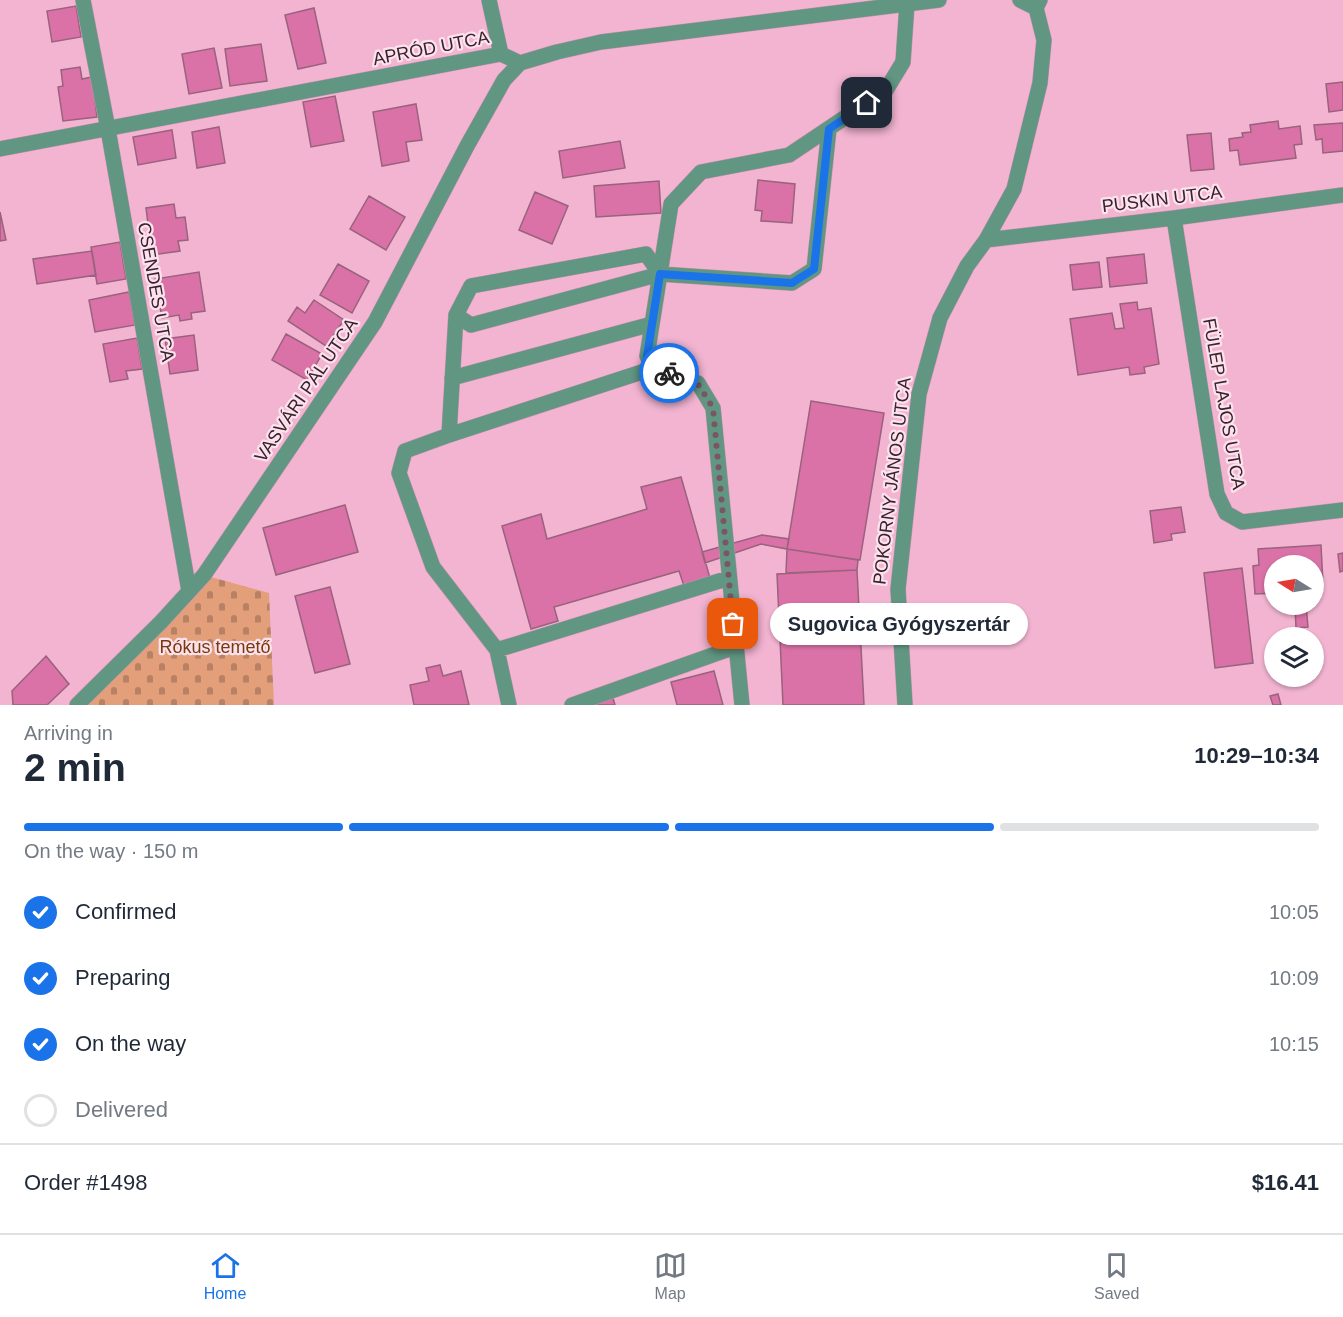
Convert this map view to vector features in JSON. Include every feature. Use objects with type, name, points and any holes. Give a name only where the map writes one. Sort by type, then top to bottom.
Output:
[{"type":"street","name":"CSENDES UTCA","points":[[83,0],[108,129],[189,591]]},
{"type":"street","points":[[489,0],[501,54]]},
{"type":"street","points":[[520,63],[602,42],[939,0]]},
{"type":"street","points":[[1020,0],[1038,4]]},
{"type":"street","points":[[654,368],[647,356],[671,204],[701,172],[789,155],[886,90],[903,62],[907,4]]},
{"type":"street","name":"POKORNY JÁNOS UTCA","points":[[905,705],[898,589],[919,394],[940,318],[967,266],[987,240],[1014,189],[1040,83],[1044,40],[1038,4]]},
{"type":"street","name":"APRÓD UTCA","points":[[0,149],[501,54],[520,63]]},
{"type":"street","name":"VASVÁRI PÁL UTCA","points":[[77,705],[211,566],[375,322],[472,136],[504,80],[520,63]]},
{"type":"street","points":[[456,315],[471,325],[660,274],[792,283],[814,269],[829,129]]},
{"type":"street","name":"PUSKIN UTCA","points":[[987,240],[1343,195]]},
{"type":"street","name":"FÜLEP LAJOS UTCA","points":[[1174,218],[1217,494],[1226,513],[1242,522],[1343,510]]},
{"type":"street","points":[[449,435],[456,315],[471,286],[646,254],[660,274]]},
{"type":"street","points":[[452,378],[652,324]]},
{"type":"street","points":[[509,705],[497,650],[433,567],[399,474],[405,450],[654,368],[698,384],[713,408],[742,705]]},
{"type":"street","points":[[497,650],[729,578]]},
{"type":"street","points":[[572,705],[735,647]]},
{"type":"green space","name":"Rókus temető","points":[[204,575],[269,593],[274,705],[77,705]]},
{"type":"building","points":[[76,6],[81,37],[52,42],[47,11]]},
{"type":"building","points":[[314,8],[326,63],[298,69],[285,15]]},
{"type":"building","points":[[261,44],[267,81],[230,86],[225,49]]},
{"type":"building","points":[[214,48],[222,88],[189,94],[182,54]]},
{"type":"building","points":[[80,67],[82,79],[92,77],[97,117],[63,121],[58,87],[63,86],[61,70]]},
{"type":"building","points":[[1343,82],[1343,110],[1329,112],[1326,84]]},
{"type":"building","points":[[335,96],[344,141],[311,147],[303,102]]},
{"type":"building","points":[[416,104],[422,140],[406,142],[409,161],[382,166],[373,112]]},
{"type":"building","points":[[1278,121],[1279,129],[1300,126],[1302,144],[1294,145],[1296,158],[1240,165],[1238,150],[1230,151],[1229,139],[1243,137],[1242,133],[1251,132],[1250,125]]},
{"type":"building","points":[[1343,123],[1343,151],[1323,153],[1322,139],[1316,140],[1314,125]]},
{"type":"building","points":[[219,127],[225,163],[197,168],[192,132]]},
{"type":"building","points":[[172,130],[176,158],[138,165],[133,137]]},
{"type":"building","points":[[1211,133],[1214,169],[1191,171],[1187,135]]},
{"type":"building","points":[[620,141],[625,168],[563,178],[559,151]]},
{"type":"building","points":[[758,180],[795,184],[792,223],[761,221],[762,211],[755,210]]},
{"type":"building","points":[[659,181],[661,213],[596,217],[594,186]]},
{"type":"building","points":[[535,192],[568,206],[552,244],[519,230]]},
{"type":"building","points":[[369,196],[405,217],[386,250],[350,229]]},
{"type":"building","points":[[174,204],[176,218],[185,217],[188,240],[178,241],[180,251],[152,255],[146,208]]},
{"type":"building","points":[[0,212],[6,240],[0,241]]},
{"type":"building","points":[[120,242],[126,279],[97,284],[91,247]]},
{"type":"building","points":[[92,251],[96,275],[37,284],[33,259]]},
{"type":"building","points":[[1144,254],[1147,283],[1110,287],[1107,258]]},
{"type":"building","points":[[1099,262],[1102,287],[1073,290],[1070,265]]},
{"type":"building","points":[[338,264],[369,281],[352,313],[320,295]]},
{"type":"building","points":[[199,272],[205,311],[191,313],[192,319],[180,321],[179,315],[162,318],[155,279]]},
{"type":"building","points":[[129,292],[135,325],[95,332],[89,300]]},
{"type":"building","points":[[314,300],[344,320],[326,346],[288,321],[297,307],[305,313]]},
{"type":"building","points":[[1137,302],[1138,310],[1151,308],[1159,364],[1144,367],[1145,373],[1130,375],[1129,367],[1078,375],[1070,319],[1112,313],[1115,329],[1124,328],[1120,304]]},
{"type":"building","points":[[286,334],[322,354],[307,380],[272,360]]},
{"type":"building","points":[[194,335],[198,370],[170,374],[165,339]]},
{"type":"building","points":[[137,338],[142,369],[126,371],[128,379],[110,382],[103,344]]},
{"type":"building","points":[[811,401],[884,413],[860,560],[787,549]]},
{"type":"building","points":[[681,477],[710,578],[684,586],[679,571],[554,607],[558,621],[531,629],[502,526],[541,514],[547,539],[647,509],[641,487]]},
{"type":"building","points":[[345,505],[358,552],[276,575],[263,528]]},
{"type":"building","points":[[1181,507],[1185,532],[1171,534],[1172,540],[1154,543],[1150,511]]},
{"type":"building","points":[[762,535],[789,539],[787,549],[761,544],[705,563],[702,552]]},
{"type":"building","points":[[1321,545],[1322,555],[1264,555],[1264,594],[1255,594],[1253,566],[1259,565],[1258,549]]},
{"type":"building","points":[[787,549],[858,560],[857,570],[786,573]]},
{"type":"building","points":[[1343,553],[1343,571],[1340,572],[1338,554]]},
{"type":"building","points":[[1242,568],[1253,663],[1215,668],[1204,573]]},
{"type":"building","points":[[857,570],[864,705],[783,705],[777,574]]},
{"type":"building","points":[[330,587],[350,664],[315,673],[295,596]]},
{"type":"building","points":[[1295,615],[1307,615],[1308,627],[1296,627]]},
{"type":"building","points":[[46,656],[69,684],[47,705],[13,705],[12,691]]},
{"type":"building","points":[[440,665],[443,676],[461,671],[469,705],[414,705],[410,685],[429,681],[426,668]]},
{"type":"building","points":[[714,671],[723,705],[677,705],[671,682]]},
{"type":"building","points":[[1278,694],[1281,705],[1273,705],[1270,696]]},
{"type":"building","points":[[613,698],[615,705],[588,705]]},
{"type":"way so far","points":[[669,373],[698,384],[713,408],[733,624]]},
{"type":"place","name":"Sugovica Gyógyszertár","points":[[733,624]]},
{"type":"route","points":[[669,373],[654,368],[647,356],[660,274],[792,283],[814,269],[829,129],[867,103]]}]
